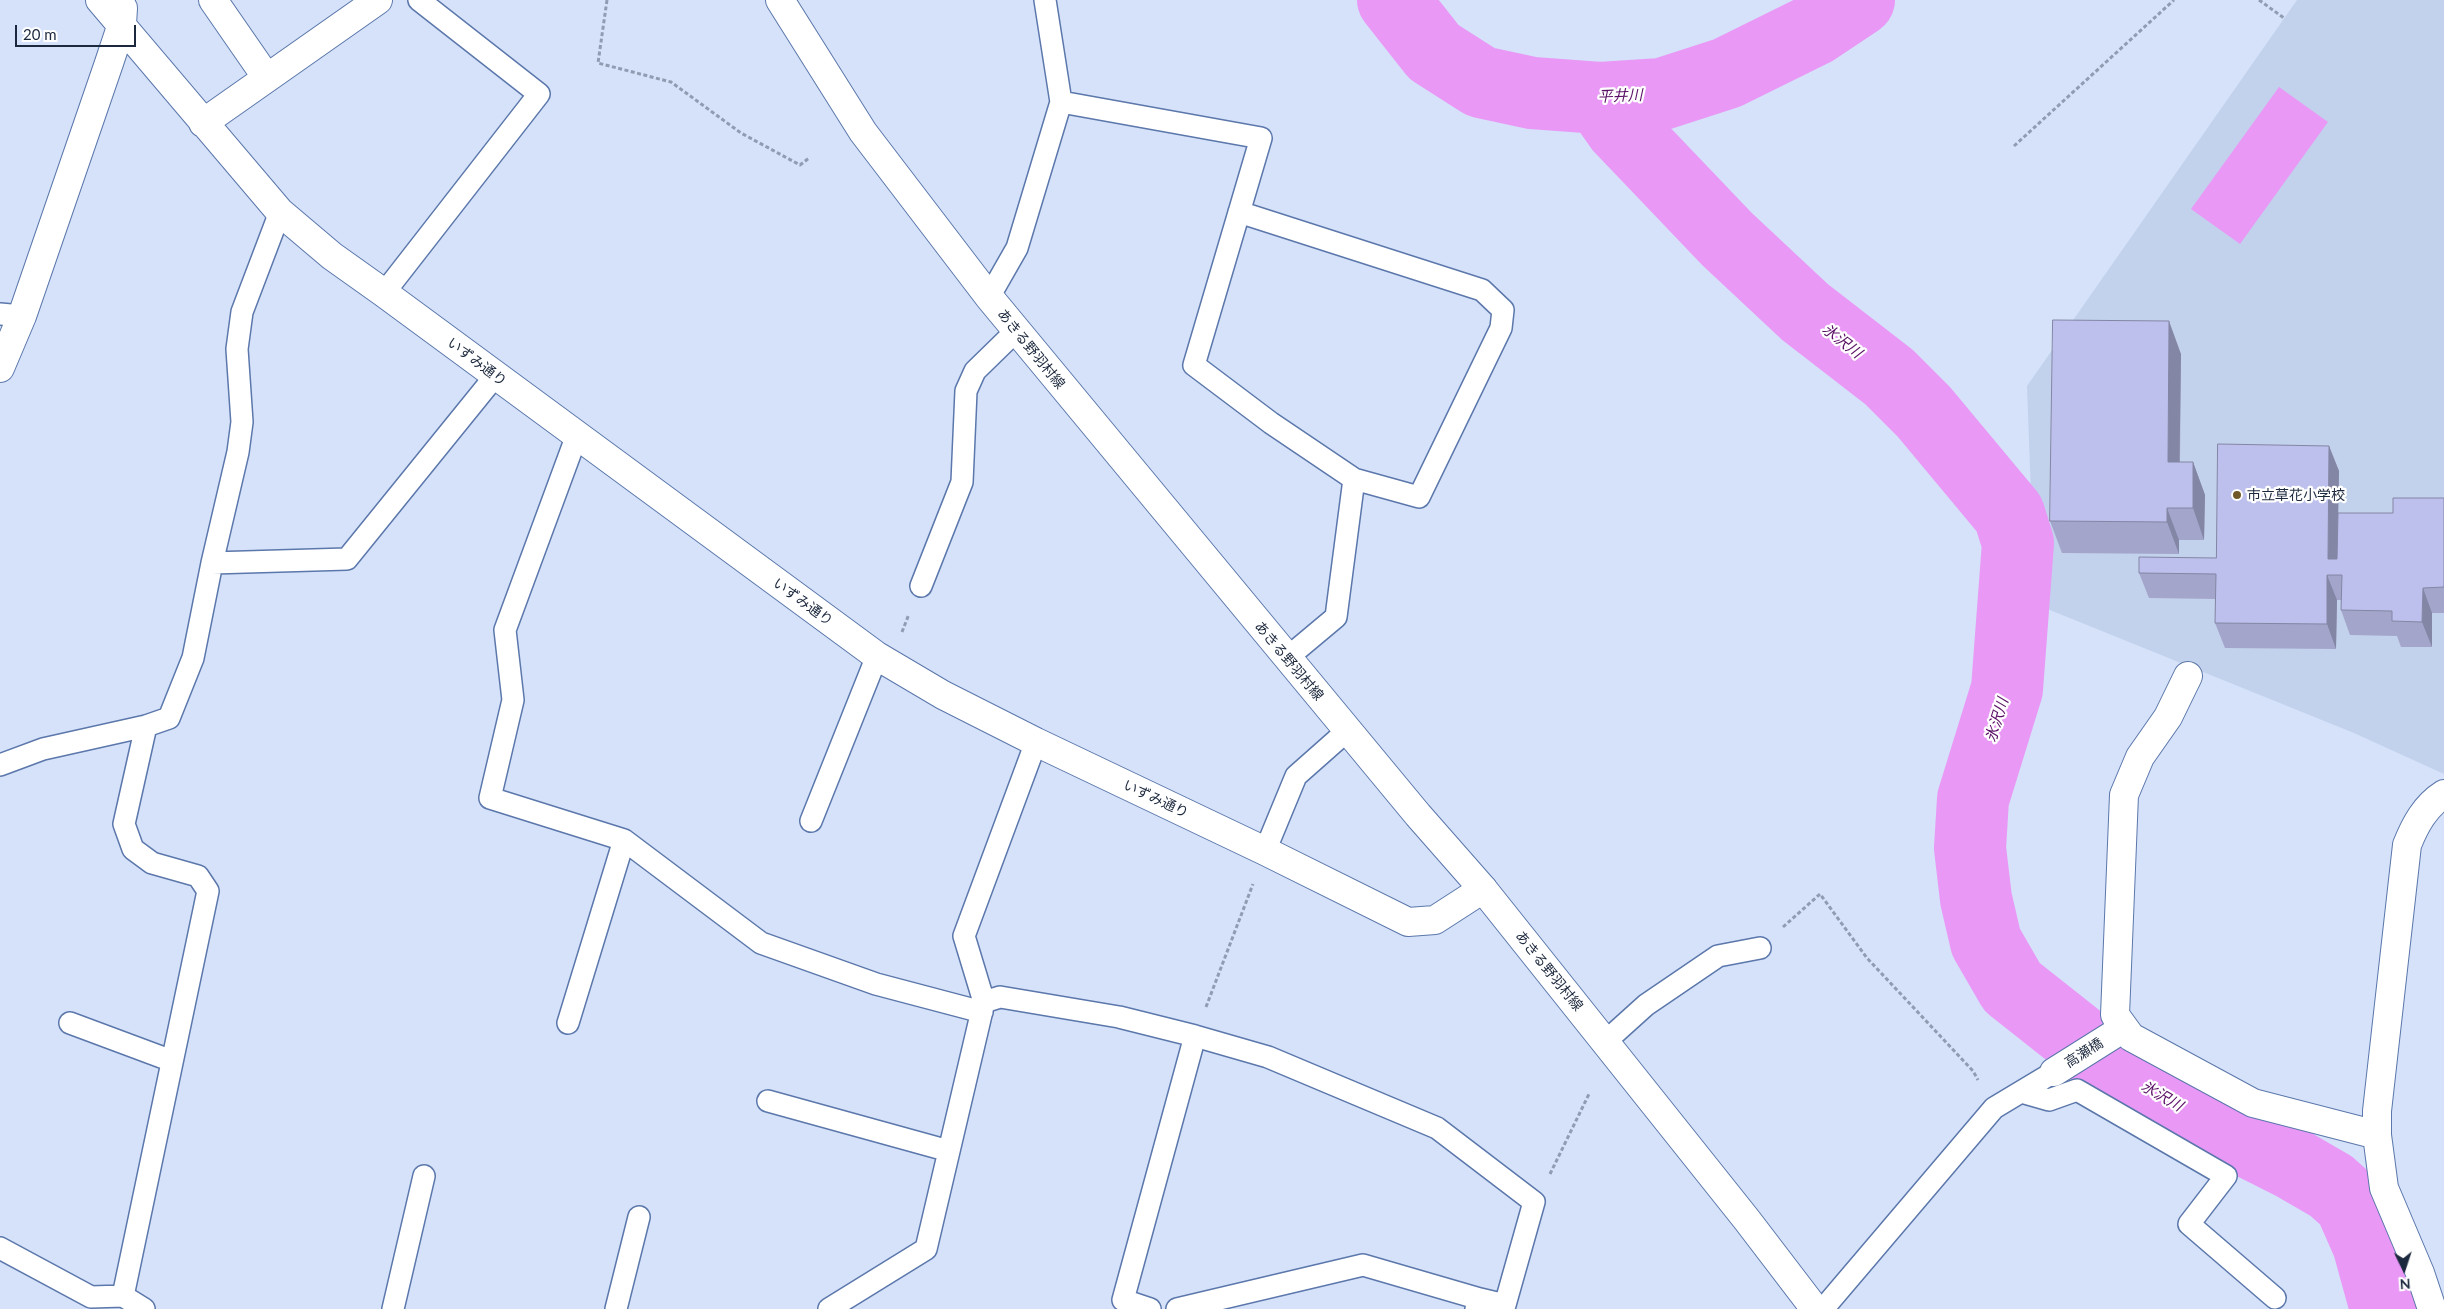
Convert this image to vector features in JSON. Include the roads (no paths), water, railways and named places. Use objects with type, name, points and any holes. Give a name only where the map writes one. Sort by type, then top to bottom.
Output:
[{"type":"street","name":"いずみ通り","points":[[100,0],[123,12],[203,123],[280,212],[332,256],[384,292],[883,660],[943,695],[1036,742],[1265,851],[1408,922],[1435,920],[1484,889]]},
{"type":"street","points":[[212,0],[267,78]]},
{"type":"street","points":[[203,123],[378,0]]},
{"type":"street","name":"あきる野羽村線","points":[[780,0],[863,132],[989,297],[1286,658],[1418,815],[1484,889],[1815,1309]]},
{"type":"street","points":[[0,368],[11,315],[123,12]]},
{"type":"street","points":[[2188,676],[2168,718],[2140,756],[2124,795],[2115,1015],[2119,1031],[2252,1103],[2377,1135]]},
{"type":"street","points":[[2432,1309],[2420,1272],[2384,1188],[2377,1135],[2377,1111],[2407,845],[2414,828],[2424,812],[2444,794]]},
{"type":"street","name":"高瀬橋","points":[[2054,1072],[2119,1031]]},
{"type":"lane","points":[[384,292],[538,94],[419,0]]},
{"type":"lane","points":[[989,297],[1017,248],[1061,102],[1045,0]]},
{"type":"lane","points":[[1061,102],[1261,138],[1239,212],[1194,365],[1271,423],[1354,479],[1419,497],[1501,328],[1503,310],[1482,290],[1239,212]]},
{"type":"lane","points":[[0,764],[43,749],[146,726],[169,718],[193,658],[212,563],[238,452],[242,422],[237,349],[242,312],[280,212]]},
{"type":"lane","points":[[921,586],[962,482],[966,391],[975,371],[1016,330]]},
{"type":"lane","points":[[212,563],[348,558],[496,375]]},
{"type":"lane","points":[[577,435],[505,630],[513,700],[490,798],[624,840],[761,943],[876,984],[983,1007],[1000,997],[1119,1017],[1268,1057],[1437,1128],[1539,1194],[1505,1305],[1478,1304],[1362,1265],[1177,1309]]},
{"type":"lane","points":[[1286,658],[1336,617],[1354,479]]},
{"type":"lane","points":[[811,821],[883,660]]},
{"type":"lane","points":[[123,1296],[208,891],[198,876],[152,862],[133,849],[124,824],[146,726]]},
{"type":"lane","points":[[1265,851],[1296,776],[1348,730]]},
{"type":"lane","points":[[829,1309],[926,1249],[983,1007],[964,936],[1036,742]]},
{"type":"lane","points":[[568,1024],[624,840]]},
{"type":"lane","points":[[1605,1042],[1646,1005],[1718,956],[1760,948]]},
{"type":"lane","points":[[70,1022],[172,1061]]},
{"type":"lane","points":[[1150,1309],[1123,1300],[1195,1036]]},
{"type":"lane","points":[[1823,1309],[1994,1108],[2054,1072]]},
{"type":"lane","points":[[2021,1092],[2049,1100],[2077,1090],[2226,1176],[2188,1224],[2275,1298]]},
{"type":"lane","points":[[768,1101],[949,1151]]},
{"type":"lane","points":[[394,1309],[424,1176]]},
{"type":"lane","points":[[616,1309],[639,1217]]},
{"type":"lane","points":[[0,1248],[91,1297],[123,1296],[144,1309]]},
{"type":"waterway","name":"平井川","points":[[1393,0],[1434,52],[1481,82],[1532,93],[1600,98],[1662,94],[1727,73],[1814,30],[1859,0]]},
{"type":"waterway","name":"氷沢川","points":[[1600,98],[1621,128],[1727,239],[1805,312],[1889,377],[1924,412],[2009,514],[2018,543],[2007,689],[1973,799],[1970,848],[1976,899],[1986,942],[2012,987],[2117,1070],[2148,1086],[2172,1103],[2293,1164],[2331,1186],[2350,1203],[2368,1244],[2386,1309]]},
{"type":"place","name":"市立草花小学校","points":[[2237,495]]}]
